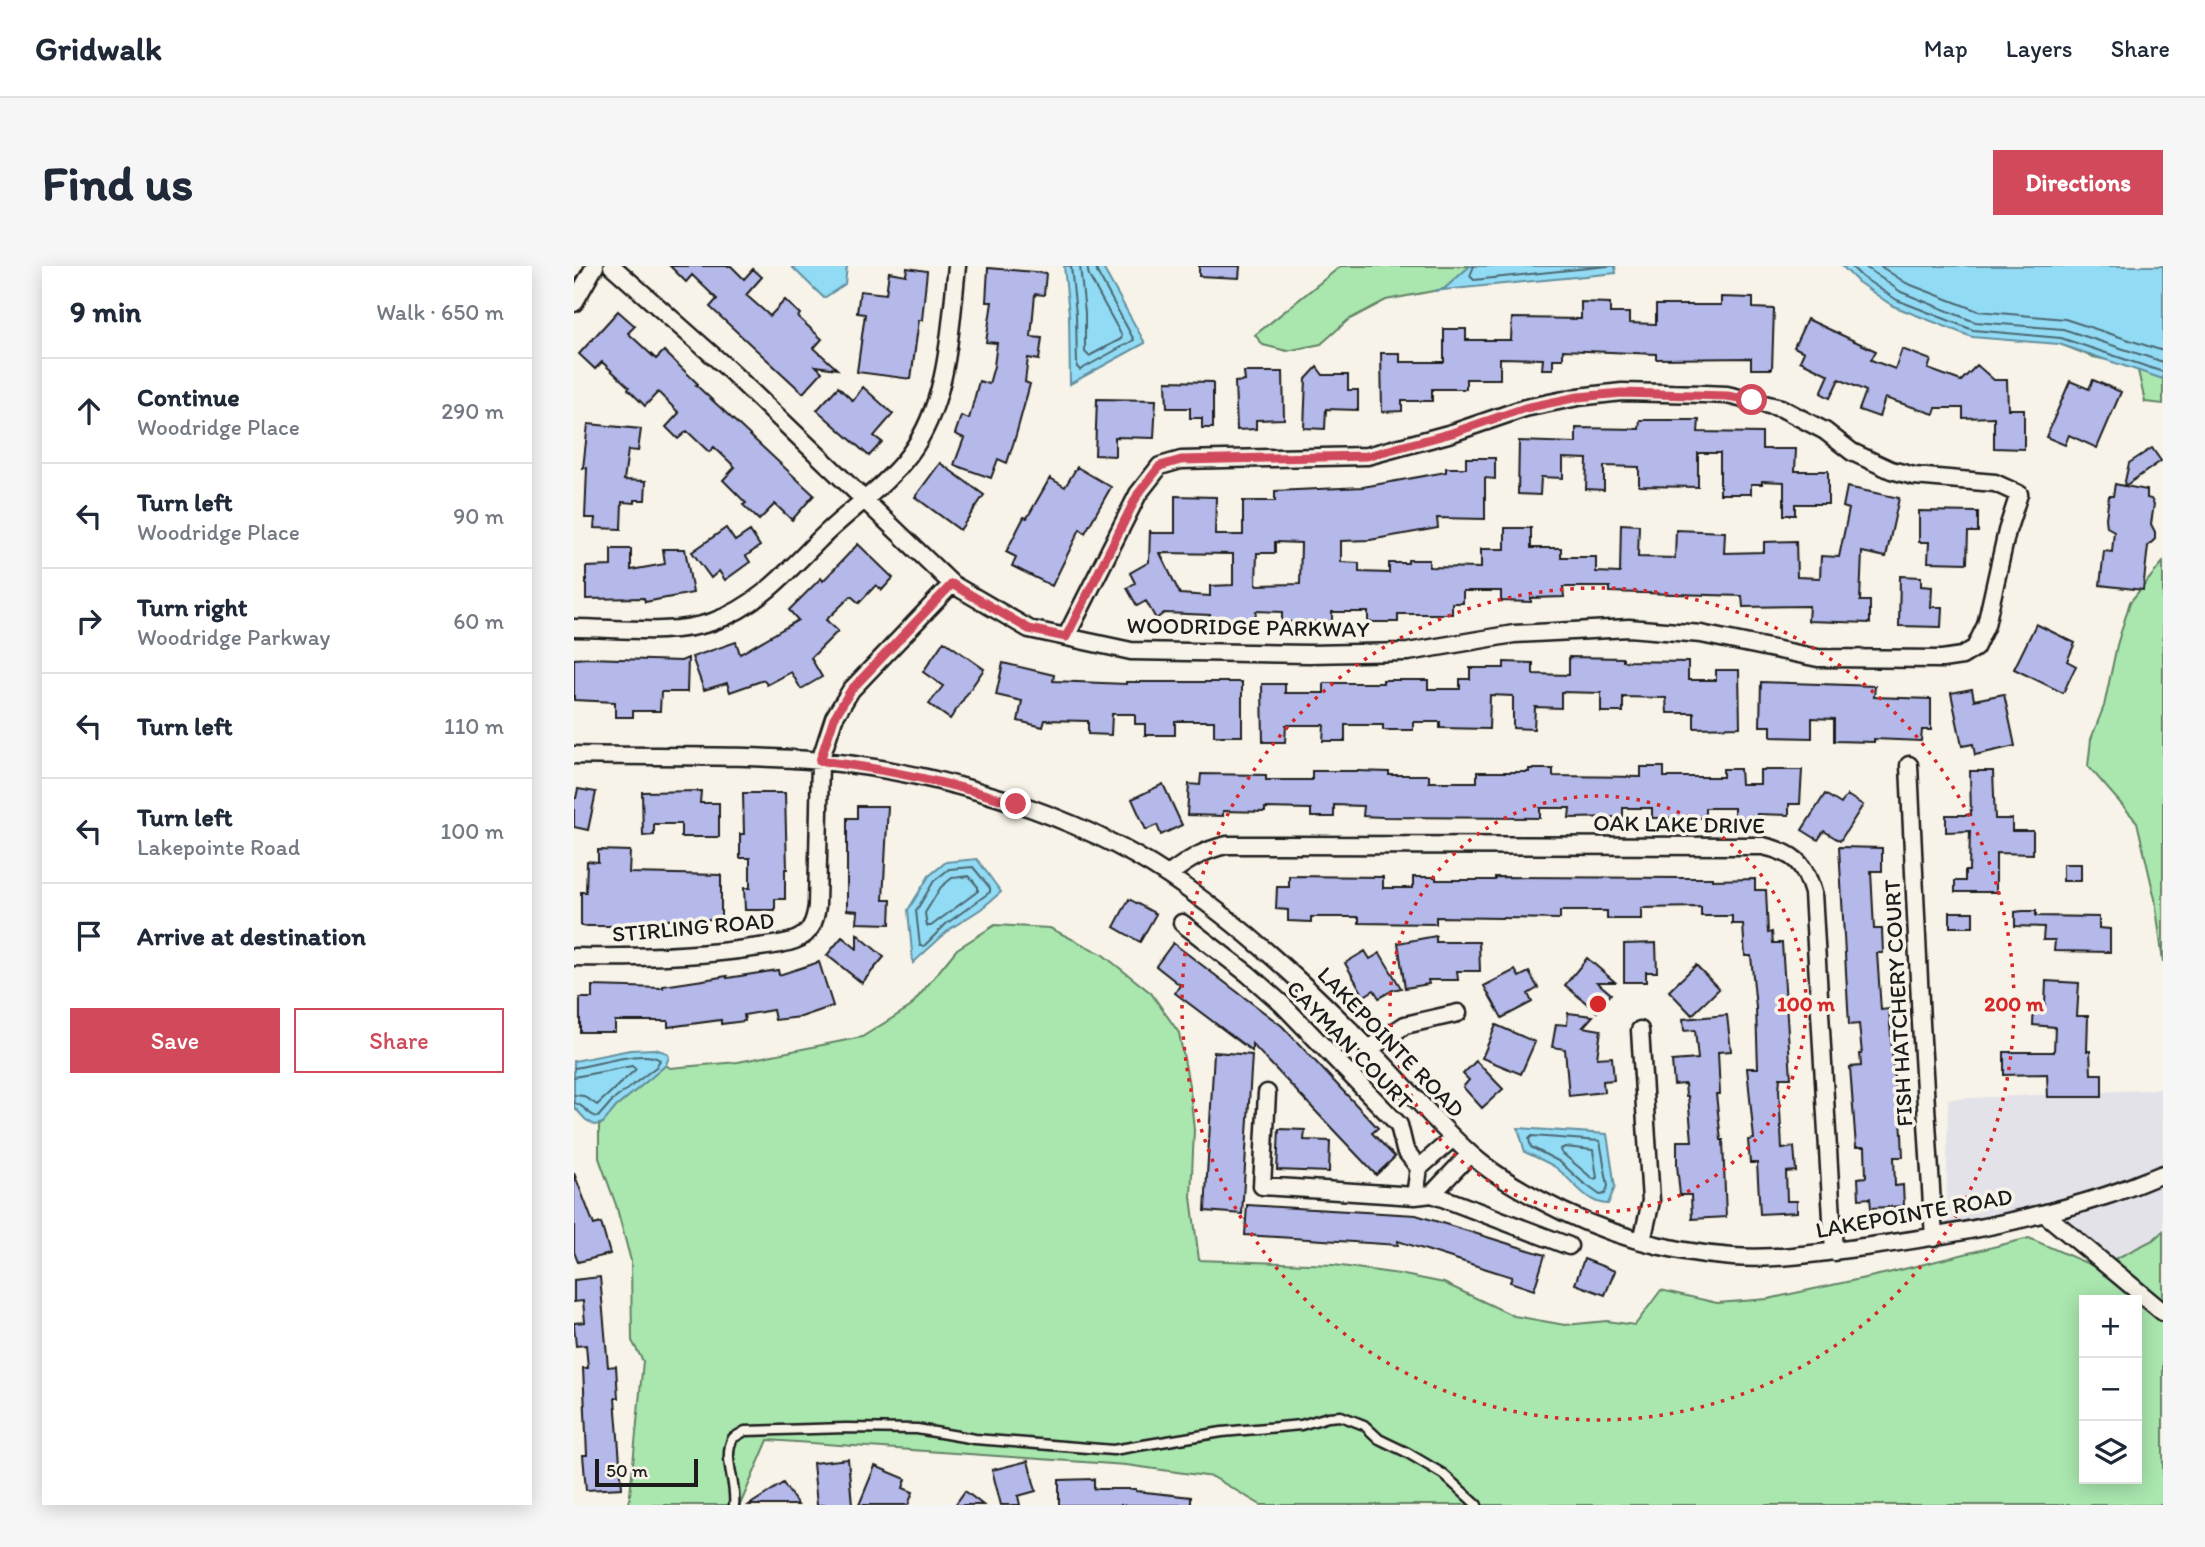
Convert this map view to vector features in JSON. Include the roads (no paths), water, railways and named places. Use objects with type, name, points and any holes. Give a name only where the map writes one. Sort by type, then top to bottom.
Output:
[{"type":"street","points":[[574,303],[595,266]]},
{"type":"street","name":"WOODRIDGE PARKWAY","points":[[612,266],[726,367],[952,584],[1029,629],[1066,637],[1131,651],[1309,654],[1408,652],[1514,634],[1629,628],[1702,634],[1818,658],[1942,659],[1962,656],[1975,648],[1986,625],[2007,531],[2019,494],[1995,484],[1914,476],[1891,470],[1852,452],[1825,431],[1808,422],[1780,408],[1752,400],[1727,396],[1635,393],[1578,397],[1525,408],[1452,433],[1367,456],[1181,460],[1160,466],[1138,494],[1066,637]]},
{"type":"street","points":[[574,628],[672,629],[711,622],[767,592],[829,530],[865,500],[910,454],[932,414],[947,359],[957,266]]},
{"type":"street","points":[[820,761],[834,718],[851,690],[952,584]]},
{"type":"street","name":"LAKEPOINTE ROAD","points":[[574,755],[820,761],[871,767],[928,778],[985,794],[1062,821],[1168,875],[1239,929],[1290,972],[1470,1154],[1518,1188],[1580,1220],[1642,1241],[1704,1254],[1777,1258],[1934,1238],[2045,1214],[2163,1312]]},
{"type":"street","name":"STIRLING ROAD","points":[[574,957],[625,958],[739,950],[797,939],[808,931],[815,921],[817,906],[820,761]]},
{"type":"street","name":"FISH HATCHERY COURT","points":[[1909,765],[1934,1238]]},
{"type":"street","name":"OAK LAKE DRIVE","points":[[1168,875],[1199,854],[1227,845],[1763,846],[1784,850],[1799,862],[1813,893],[1834,1252]]},
{"type":"street","name":"CAYMAN COURT","points":[[1182,923],[1282,1004],[1399,1125],[1405,1150],[1419,1167]]},
{"type":"street","points":[[1369,1049],[1405,1025],[1458,1013]]},
{"type":"street","points":[[1640,1030],[1651,1201],[1642,1241]]},
{"type":"street","points":[[1267,1093],[1262,1186],[1415,1196],[1432,1194],[1569,1246]]},
{"type":"street","points":[[1415,1196],[1419,1167],[1453,1138]]},
{"type":"street","points":[[1432,1194],[1470,1154]]},
{"type":"street","points":[[2045,1214],[2109,1195],[2163,1174]]},
{"type":"lane","points":[[734,1505],[735,1489],[729,1449],[733,1437],[745,1431],[917,1429],[975,1439],[1113,1450],[1222,1432],[1301,1425],[1334,1416],[1364,1425],[1379,1439],[1424,1462],[1456,1484],[1477,1505]]},
{"type":"water","points":[[791,266],[847,266],[845,284],[824,298]]},
{"type":"water","points":[[1064,266],[1102,266],[1145,343],[1070,384],[1069,314]]},
{"type":"water","points":[[1470,266],[1615,266],[1616,273],[1433,291],[1444,289]]},
{"type":"water","points":[[1842,266],[2163,266],[2163,379],[2059,344],[1972,337],[1893,306],[1858,282]]},
{"type":"water","points":[[977,859],[1001,892],[950,929],[913,963],[908,910],[929,876],[946,862]]},
{"type":"water","points":[[655,1049],[667,1053],[669,1057],[666,1065],[616,1107],[603,1123],[595,1125],[574,1107],[574,1061],[630,1050]]},
{"type":"water","points":[[1518,1128],[1607,1134],[1615,1187],[1608,1204],[1593,1200],[1555,1167],[1525,1152]]}]
